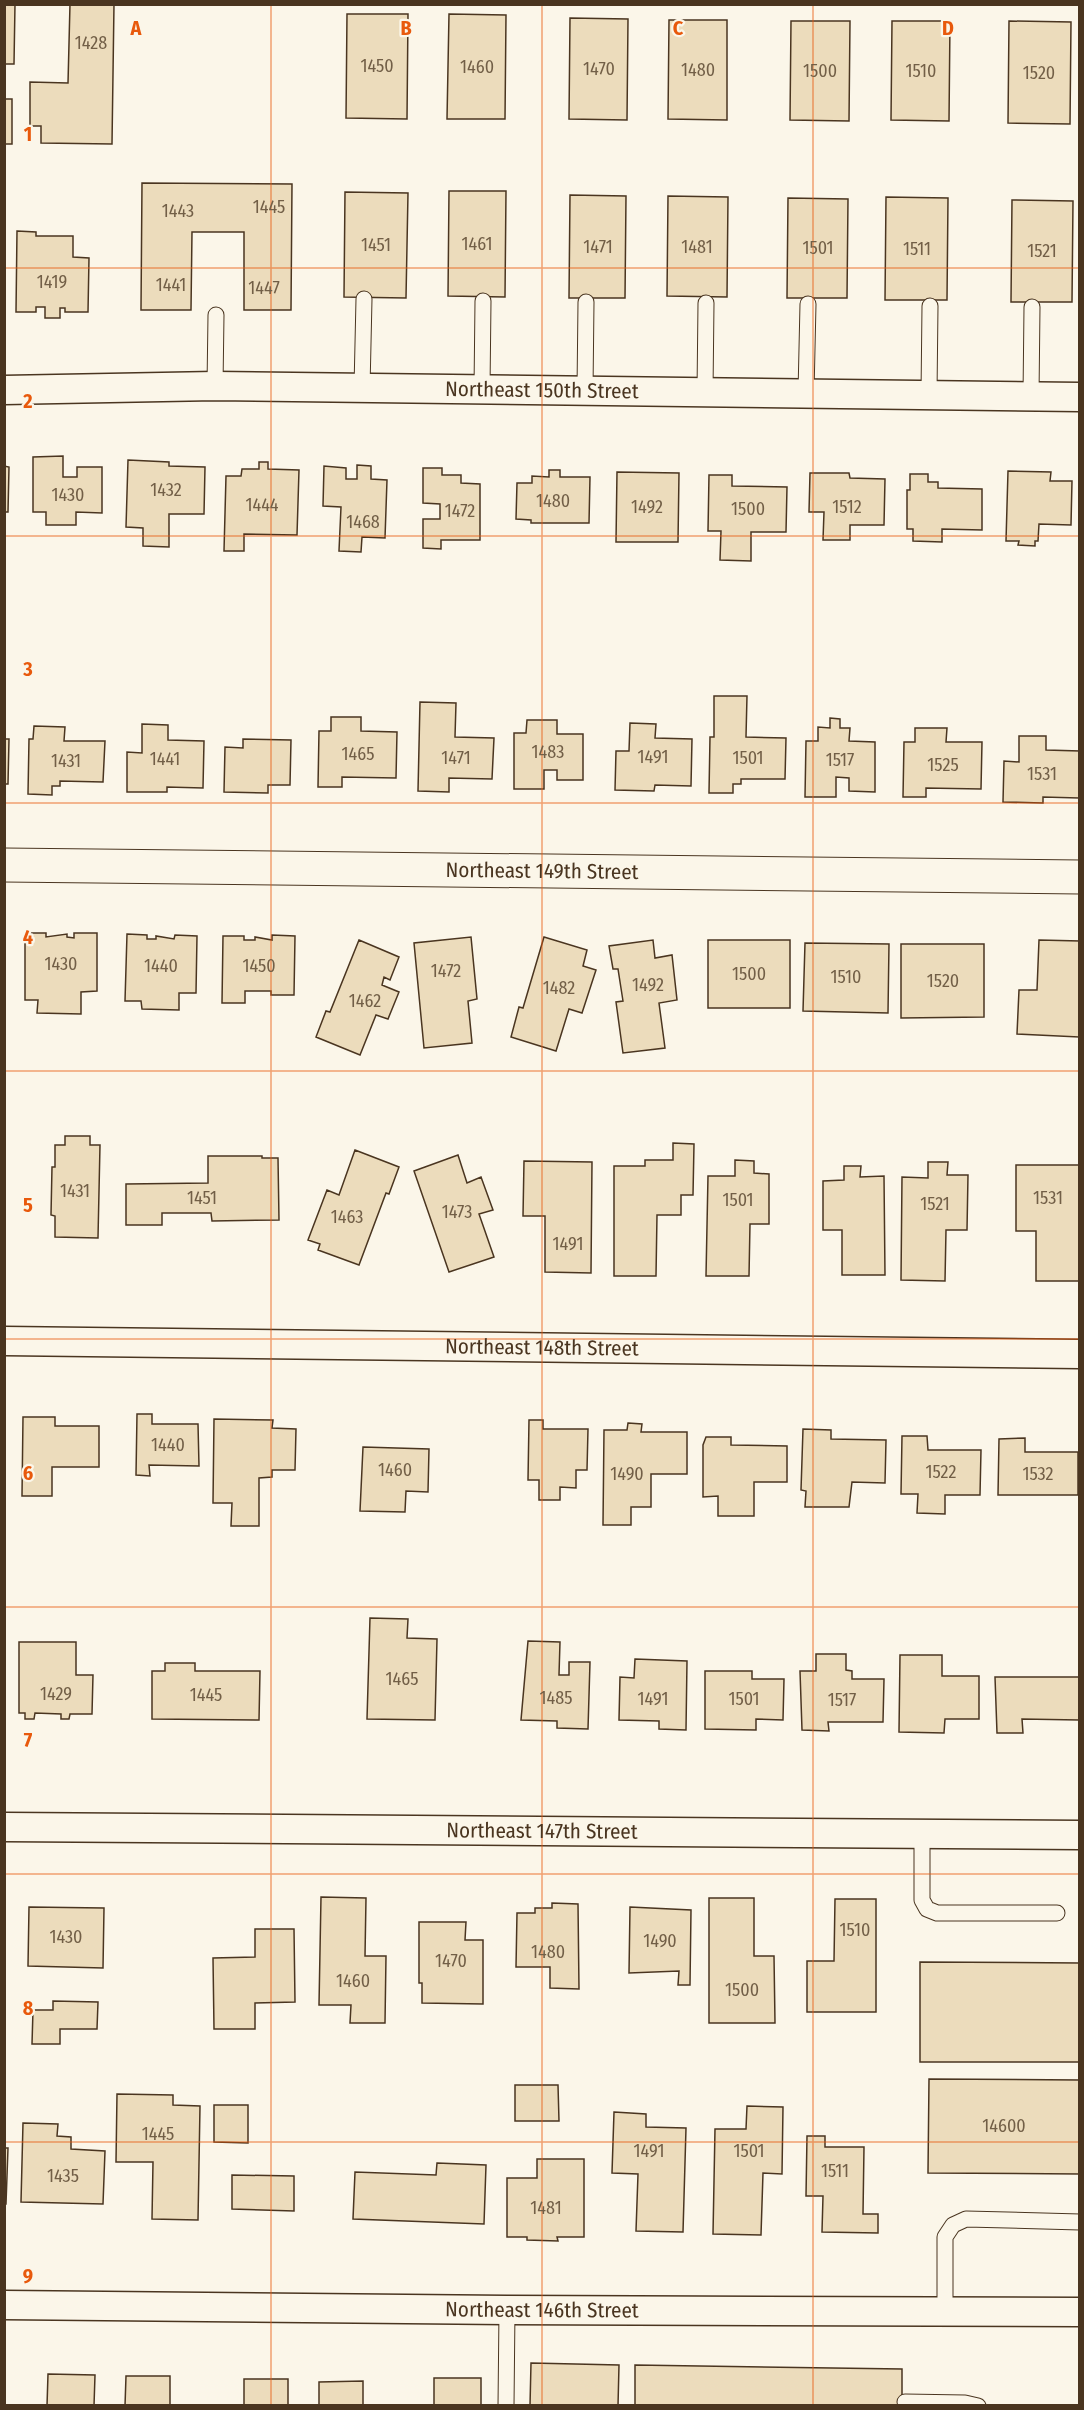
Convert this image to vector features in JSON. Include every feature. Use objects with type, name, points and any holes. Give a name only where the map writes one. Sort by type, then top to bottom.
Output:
[{"type":"street","name":"Northeast 150th Street","points":[[4,390],[215,386],[1080,397]]},
{"type":"street","name":"Northeast 149th Street","points":[[4,865],[1080,877]]},
{"type":"street","name":"Northeast 148th Street","points":[[4,1341],[1080,1354]]},
{"type":"street","name":"Northeast 147th Street","points":[[4,1827],[1080,1835]]},
{"type":"street","name":"Northeast 146th Street","points":[[4,2305],[1080,2312]]},
{"type":"lane","points":[[362,388],[364,299]]},
{"type":"lane","points":[[482,389],[483,301]]},
{"type":"lane","points":[[585,390],[586,302]]},
{"type":"lane","points":[[705,392],[706,303]]},
{"type":"lane","points":[[806,393],[808,304]]},
{"type":"lane","points":[[929,394],[930,306]]},
{"type":"lane","points":[[1030,396],[1032,307]]},
{"type":"lane","points":[[215,386],[216,315]]},
{"type":"lane","points":[[922,1834],[922,1900],[927,1909],[938,1913],[1057,1913]]},
{"type":"lane","points":[[945,2312],[945,2237],[953,2225],[966,2220],[1080,2222]]},
{"type":"lane","points":[[506,2406],[507,2310]]},
{"type":"lane","points":[[905,2402],[965,2403],[978,2406]]},
{"type":"building","points":[[4,4],[15,4],[14,64],[4,64]]},
{"type":"building","points":[[70,4],[114,4],[112,144],[41,143],[41,126],[30,126],[30,82],[68,83]]},
{"type":"building","points":[[347,14],[408,14],[407,119],[346,118]]},
{"type":"building","points":[[449,14],[506,15],[505,119],[447,119]]},
{"type":"building","points":[[570,18],[628,19],[627,120],[569,119]]},
{"type":"building","points":[[669,20],[727,20],[727,120],[668,119]]},
{"type":"building","points":[[791,21],[850,21],[849,121],[790,120]]},
{"type":"building","points":[[892,21],[950,21],[949,121],[891,120]]},
{"type":"building","points":[[1009,21],[1071,22],[1070,124],[1008,123]]},
{"type":"building","points":[[4,99],[12,99],[12,144],[4,144]]},
{"type":"building","points":[[142,183],[292,184],[291,310],[244,310],[244,232],[192,232],[191,310],[141,310]]},
{"type":"building","points":[[449,191],[506,191],[505,297],[448,296]]},
{"type":"building","points":[[345,192],[408,193],[406,298],[344,297]]},
{"type":"building","points":[[570,195],[626,196],[625,298],[569,298]]},
{"type":"building","points":[[668,196],[728,197],[727,297],[667,296]]},
{"type":"building","points":[[886,197],[948,198],[947,300],[885,300]]},
{"type":"building","points":[[788,198],[848,199],[847,298],[787,298]]},
{"type":"building","points":[[1012,200],[1073,201],[1072,302],[1011,302]]},
{"type":"building","points":[[17,231],[36,232],[36,236],[73,236],[73,257],[89,258],[88,312],[65,312],[65,308],[60,308],[60,318],[45,318],[45,307],[36,307],[36,312],[16,312]]},
{"type":"building","points":[[63,456],[63,477],[77,477],[77,467],[102,467],[102,513],[76,512],[76,525],[46,525],[46,512],[33,512],[33,457]]},
{"type":"building","points":[[128,460],[169,462],[169,466],[205,467],[204,514],[169,514],[169,547],[143,546],[143,528],[126,527]]},
{"type":"building","points":[[259,462],[268,462],[268,469],[299,470],[297,535],[244,534],[244,551],[224,551],[226,476],[241,476],[242,469],[259,469]]},
{"type":"building","points":[[357,465],[371,466],[371,479],[387,480],[385,538],[362,537],[361,552],[339,551],[341,507],[323,506],[324,466],[346,468],[346,479],[357,479]]},
{"type":"building","points":[[4,466],[9,467],[8,512],[4,512]]},
{"type":"building","points":[[423,468],[442,468],[442,475],[461,475],[461,483],[480,484],[480,540],[441,540],[441,549],[423,548],[423,519],[440,519],[440,504],[423,503]]},
{"type":"building","points":[[549,470],[560,470],[560,477],[590,477],[589,523],[531,523],[531,520],[516,519],[517,483],[532,483],[532,476],[549,477]]},
{"type":"building","points":[[1008,471],[1051,472],[1050,481],[1072,481],[1071,525],[1039,524],[1038,541],[1035,541],[1035,546],[1018,545],[1019,541],[1006,541]]},
{"type":"building","points":[[617,472],[679,473],[678,542],[616,542]]},
{"type":"building","points":[[810,473],[849,473],[850,478],[885,479],[884,525],[850,525],[850,540],[823,540],[824,512],[809,512]]},
{"type":"building","points":[[910,474],[928,474],[928,482],[938,482],[938,488],[982,489],[982,530],[942,529],[942,542],[913,541],[913,529],[907,529],[907,490],[910,490]]},
{"type":"building","points":[[709,475],[732,475],[732,486],[787,487],[786,532],[751,532],[751,561],[720,560],[721,531],[708,531]]},
{"type":"building","points":[[714,696],[747,696],[746,737],[786,738],[785,779],[741,779],[741,784],[733,784],[733,793],[709,793],[710,737],[714,737]]},
{"type":"building","points":[[420,702],[456,703],[455,737],[494,738],[492,779],[449,778],[449,792],[418,791]]},
{"type":"building","points":[[331,717],[361,717],[361,731],[397,732],[396,778],[342,777],[342,787],[318,787],[319,731],[331,731]]},
{"type":"building","points":[[830,718],[840,719],[840,728],[850,728],[849,741],[875,742],[875,792],[849,791],[849,778],[836,777],[836,797],[805,797],[806,741],[818,741],[818,727],[830,728]]},
{"type":"building","points":[[527,720],[557,720],[557,734],[583,734],[583,780],[557,780],[557,770],[544,770],[544,789],[514,789],[514,733],[526,733]]},
{"type":"building","points":[[630,723],[656,724],[655,738],[692,739],[691,786],[655,785],[654,791],[615,790],[616,751],[629,751]]},
{"type":"building","points":[[142,724],[168,725],[168,740],[204,741],[203,788],[167,787],[167,792],[127,792],[127,752],[142,753]]},
{"type":"building","points":[[34,726],[65,727],[64,741],[105,741],[103,782],[60,781],[60,786],[52,786],[52,795],[28,794],[29,739],[33,739]]},
{"type":"building","points":[[915,728],[947,728],[946,742],[982,742],[981,789],[926,788],[926,797],[903,797],[904,742],[915,742]]},
{"type":"building","points":[[1019,736],[1046,736],[1046,750],[1080,751],[1079,798],[1043,797],[1043,803],[1003,802],[1004,761],[1019,762]]},
{"type":"building","points":[[4,739],[9,739],[8,784],[4,784]]},
{"type":"building","points":[[243,739],[291,740],[290,785],[268,785],[268,793],[224,792],[225,747],[243,748]]},
{"type":"building","points":[[25,933],[46,933],[46,937],[67,934],[67,937],[74,938],[74,933],[97,933],[97,991],[81,992],[81,1014],[37,1013],[38,1000],[25,1000]]},
{"type":"building","points":[[127,934],[147,935],[147,939],[156,939],[156,936],[174,939],[175,935],[197,936],[196,993],[179,993],[179,1010],[142,1009],[141,1001],[125,1001]]},
{"type":"building","points":[[272,935],[295,936],[294,995],[271,995],[271,991],[245,991],[245,1003],[222,1003],[223,936],[244,936],[244,940],[255,940],[255,937],[272,940]]},
{"type":"building","points":[[471,937],[477,999],[468,1001],[472,1043],[424,1048],[414,943]]},
{"type":"building","points":[[544,937],[587,950],[583,966],[596,970],[582,1013],[569,1009],[556,1051],[511,1037],[519,1007],[523,1008]]},
{"type":"building","points":[[359,940],[399,957],[390,980],[384,977],[382,985],[399,992],[388,1019],[376,1015],[360,1055],[316,1037],[326,1011],[330,1012]]},
{"type":"building","points":[[653,940],[655,958],[672,955],[677,1000],[659,1003],[665,1048],[623,1053],[616,1002],[623,1001],[618,969],[613,969],[609,946]]},
{"type":"building","points":[[708,940],[790,940],[790,1008],[708,1008]]},
{"type":"building","points":[[1039,940],[1080,941],[1079,1037],[1017,1034],[1019,990],[1037,990]]},
{"type":"building","points":[[805,943],[889,944],[888,1013],[803,1011]]},
{"type":"building","points":[[901,944],[984,944],[984,1017],[901,1018]]},
{"type":"building","points":[[65,1136],[90,1136],[90,1145],[100,1145],[98,1238],[55,1237],[55,1216],[51,1215],[52,1167],[55,1167],[55,1145],[65,1145]]},
{"type":"building","points":[[673,1143],[694,1144],[693,1195],[681,1195],[681,1215],[657,1215],[656,1276],[614,1276],[614,1166],[645,1166],[645,1160],[673,1160]]},
{"type":"building","points":[[355,1150],[399,1167],[389,1194],[386,1193],[359,1265],[318,1250],[320,1244],[308,1240],[327,1190],[339,1195]]},
{"type":"building","points":[[458,1155],[467,1183],[481,1177],[493,1210],[479,1214],[494,1257],[449,1272],[414,1171]]},
{"type":"building","points":[[208,1156],[278,1158],[279,1220],[212,1221],[211,1213],[162,1213],[162,1225],[126,1225],[126,1184],[208,1183]]},
{"type":"building","points":[[735,1160],[754,1161],[754,1173],[769,1174],[769,1224],[750,1224],[749,1276],[706,1276],[708,1176],[735,1176]]},
{"type":"building","points":[[524,1161],[592,1162],[591,1273],[545,1272],[545,1216],[523,1216]]},
{"type":"building","points":[[928,1162],[948,1162],[947,1175],[968,1175],[967,1230],[946,1230],[945,1281],[901,1280],[902,1177],[928,1178]]},
{"type":"building","points":[[1016,1165],[1080,1165],[1080,1281],[1036,1281],[1036,1231],[1016,1231]]},
{"type":"building","points":[[844,1166],[861,1166],[860,1177],[884,1176],[885,1275],[842,1275],[842,1230],[823,1230],[823,1181],[844,1180]]},
{"type":"building","points":[[137,1414],[152,1414],[152,1424],[198,1424],[199,1466],[149,1465],[150,1476],[136,1475]]},
{"type":"building","points":[[23,1417],[55,1417],[55,1426],[99,1426],[99,1467],[52,1467],[52,1496],[22,1496]]},
{"type":"building","points":[[214,1419],[273,1420],[272,1428],[296,1429],[295,1470],[272,1470],[272,1477],[259,1478],[259,1526],[231,1526],[232,1503],[213,1503]]},
{"type":"building","points":[[529,1420],[543,1420],[543,1429],[588,1429],[587,1470],[576,1470],[576,1488],[560,1487],[560,1500],[539,1500],[539,1480],[528,1480]]},
{"type":"building","points":[[628,1423],[642,1424],[641,1432],[687,1432],[687,1474],[651,1474],[651,1507],[631,1507],[631,1525],[603,1525],[604,1430],[627,1430]]},
{"type":"building","points":[[803,1429],[831,1430],[831,1439],[886,1440],[885,1483],[852,1482],[849,1507],[805,1507],[806,1491],[801,1490]]},
{"type":"building","points":[[902,1436],[927,1436],[928,1450],[981,1450],[980,1495],[945,1495],[945,1514],[917,1513],[918,1494],[901,1494]]},
{"type":"building","points":[[706,1437],[731,1437],[731,1445],[787,1446],[787,1482],[754,1482],[754,1516],[718,1516],[718,1496],[703,1497],[703,1445]]},
{"type":"building","points":[[1025,1438],[1025,1452],[1078,1452],[1078,1495],[998,1495],[999,1439]]},
{"type":"building","points":[[363,1447],[429,1449],[428,1492],[406,1491],[405,1512],[360,1511]]},
{"type":"building","points":[[370,1618],[408,1619],[407,1638],[437,1639],[435,1720],[367,1719]]},
{"type":"building","points":[[528,1641],[560,1642],[559,1675],[569,1675],[569,1662],[590,1662],[588,1729],[557,1728],[557,1721],[521,1720]]},
{"type":"building","points":[[19,1642],[76,1642],[76,1675],[93,1675],[92,1714],[70,1714],[69,1719],[61,1719],[61,1714],[35,1713],[34,1719],[25,1719],[25,1713],[19,1713]]},
{"type":"building","points":[[816,1654],[846,1654],[846,1670],[852,1671],[852,1679],[884,1679],[883,1722],[828,1722],[829,1731],[802,1730],[800,1671],[816,1671]]},
{"type":"building","points":[[900,1655],[942,1655],[942,1676],[979,1676],[979,1719],[945,1719],[944,1733],[899,1732]]},
{"type":"building","points":[[635,1659],[687,1661],[686,1730],[659,1729],[659,1721],[619,1720],[620,1677],[634,1678]]},
{"type":"building","points":[[165,1663],[195,1663],[195,1671],[260,1671],[259,1720],[152,1719],[152,1671],[165,1671]]},
{"type":"building","points":[[705,1671],[752,1671],[752,1679],[784,1679],[783,1720],[756,1719],[756,1730],[705,1729]]},
{"type":"building","points":[[995,1677],[1079,1677],[1079,1720],[1022,1719],[1023,1733],[997,1733]]},
{"type":"building","points":[[321,1897],[366,1898],[365,1956],[386,1956],[385,2023],[350,2023],[351,2005],[319,2005]]},
{"type":"building","points":[[709,1898],[754,1898],[754,1956],[774,1956],[775,2023],[709,2023]]},
{"type":"building","points":[[835,1899],[876,1899],[876,2012],[807,2012],[807,1961],[834,1961]]},
{"type":"building","points":[[552,1903],[578,1904],[579,1989],[550,1988],[550,1967],[516,1967],[517,1913],[535,1913],[535,1908],[552,1908]]},
{"type":"building","points":[[29,1907],[104,1908],[103,1968],[28,1966]]},
{"type":"building","points":[[630,1907],[691,1910],[690,1985],[678,1985],[679,1971],[629,1973]]},
{"type":"building","points":[[419,1922],[466,1922],[465,1940],[483,1940],[483,2004],[422,2003],[422,1983],[419,1983]]},
{"type":"building","points":[[255,1929],[294,1929],[295,2002],[255,2003],[255,2029],[214,2029],[213,1958],[255,1957]]},
{"type":"building","points":[[920,1962],[1080,1963],[1080,2062],[920,2062]]},
{"type":"building","points":[[53,2001],[98,2002],[97,2029],[60,2029],[60,2044],[32,2044],[33,2010],[53,2010]]},
{"type":"building","points":[[929,2079],[1080,2080],[1080,2174],[928,2173]]},
{"type":"building","points":[[515,2085],[558,2085],[559,2121],[515,2121]]},
{"type":"building","points":[[117,2094],[173,2095],[173,2105],[200,2106],[198,2220],[152,2219],[153,2162],[116,2162]]},
{"type":"building","points":[[214,2105],[248,2105],[248,2143],[214,2142]]},
{"type":"building","points":[[747,2106],[783,2107],[782,2174],[763,2173],[761,2235],[713,2234],[715,2129],[746,2129]]},
{"type":"building","points":[[614,2112],[646,2114],[646,2127],[686,2128],[683,2232],[636,2231],[638,2174],[612,2173]]},
{"type":"building","points":[[23,2123],[58,2124],[57,2136],[71,2137],[71,2149],[105,2151],[103,2204],[21,2202]]},
{"type":"building","points":[[807,2136],[825,2136],[825,2147],[864,2147],[863,2214],[878,2214],[878,2233],[822,2232],[823,2196],[806,2196]]},
{"type":"building","points":[[4,2148],[8,2148],[6,2204],[4,2204]]},
{"type":"building","points":[[537,2159],[584,2159],[584,2237],[557,2237],[558,2241],[507,2237],[507,2178],[537,2178]]},
{"type":"building","points":[[437,2163],[486,2165],[484,2224],[353,2219],[355,2172],[436,2175]]},
{"type":"building","points":[[232,2175],[294,2176],[294,2211],[232,2209]]},
{"type":"building","points":[[531,2363],[619,2365],[618,2406],[530,2406]]},
{"type":"building","points":[[635,2365],[902,2369],[902,2406],[635,2406]]},
{"type":"building","points":[[48,2374],[95,2375],[94,2406],[47,2406]]},
{"type":"building","points":[[126,2376],[170,2376],[170,2406],[125,2406]]},
{"type":"building","points":[[434,2378],[481,2378],[481,2406],[434,2406]]},
{"type":"building","points":[[244,2379],[288,2379],[288,2406],[244,2406]]},
{"type":"building","points":[[363,2381],[363,2406],[319,2406],[319,2382]]}]
